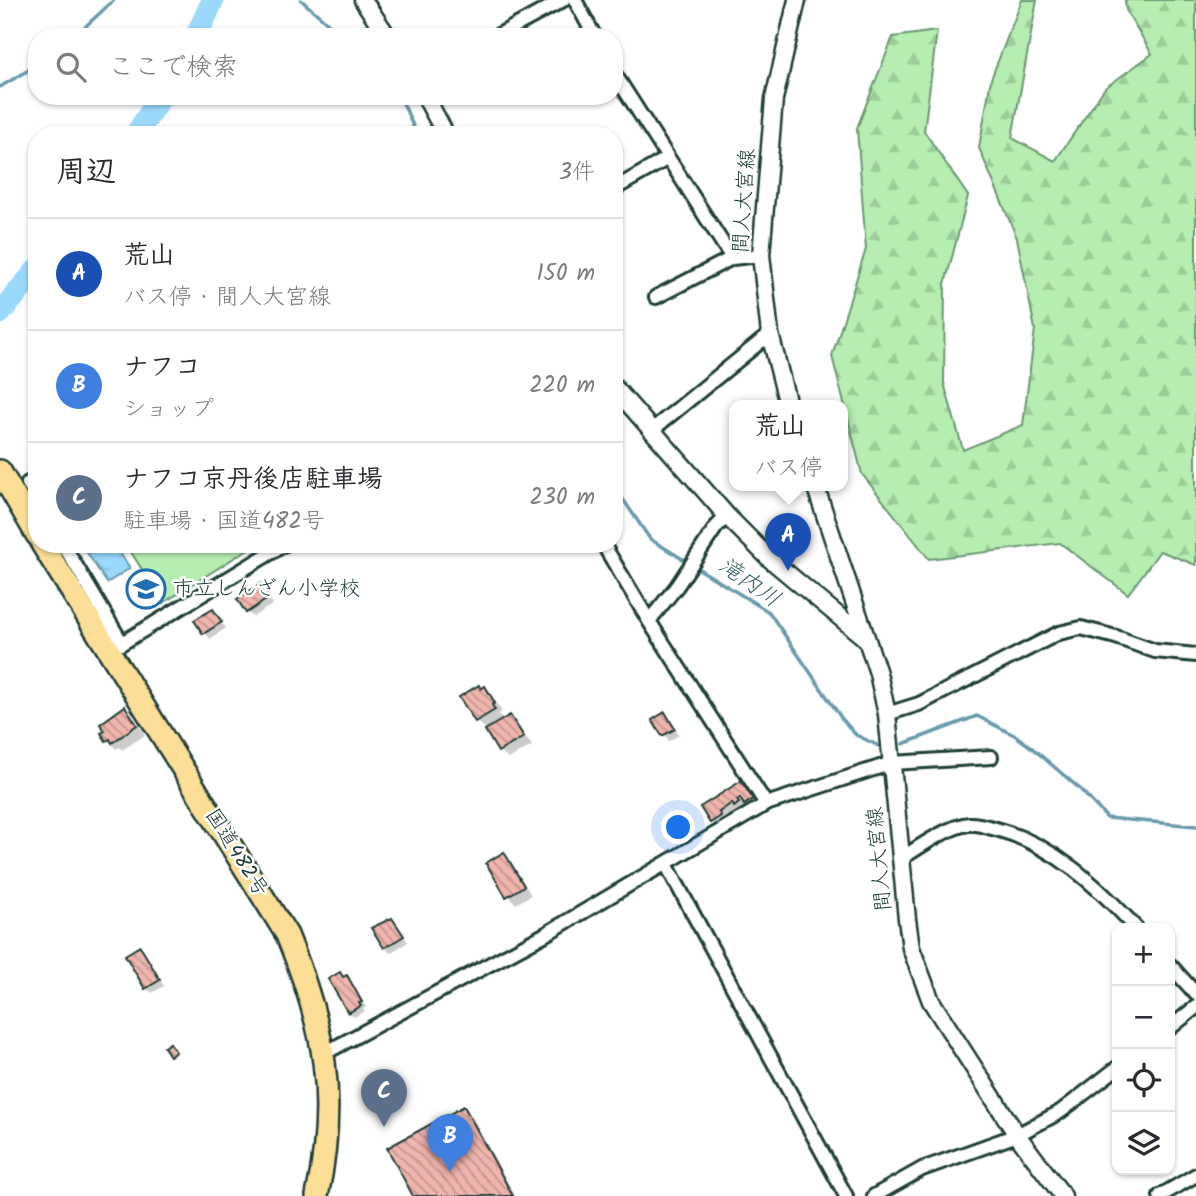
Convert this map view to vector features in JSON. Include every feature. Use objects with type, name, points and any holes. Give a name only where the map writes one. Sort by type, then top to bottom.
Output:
[{"type":"highway","points":[[0,471],[28,519]]},
{"type":"highway","name":"国道482号","points":[[48,553],[116,647],[287,935],[307,985],[323,1054],[328,1117],[324,1161],[317,1196]]},
{"type":"main road","name":"間人大宮線","points":[[787,400],[770,334],[761,255],[774,99],[797,0]]},
{"type":"main road","points":[[370,4],[383,28]]},
{"type":"main road","points":[[430,105],[441,126]]},
{"type":"main road","points":[[623,397],[727,516],[770,559],[866,638]]},
{"type":"main road","name":"間人大宮線","points":[[817,491],[878,673],[887,714],[907,919],[911,948],[919,972],[931,1001],[1017,1135],[1062,1196]]},
{"type":"street","points":[[512,28],[563,0]]},
{"type":"street","points":[[575,0],[589,28]]},
{"type":"street","points":[[623,87],[732,258]]},
{"type":"street","points":[[623,184],[668,158]]},
{"type":"street","points":[[656,296],[732,258],[761,255]]},
{"type":"street","points":[[652,430],[770,334]]},
{"type":"street","points":[[649,621],[677,586],[716,527],[727,516]]},
{"type":"street","points":[[68,553],[116,647],[270,553]]},
{"type":"street","points":[[608,553],[766,804]]},
{"type":"street","points":[[887,714],[919,704],[1059,633],[1081,628],[1116,636],[1156,651],[1196,655]]},
{"type":"street","points":[[323,1054],[544,935],[766,804],[892,763],[992,757]]},
{"type":"street","points":[[902,858],[936,836],[969,824],[1019,835],[1051,853],[1084,878],[1131,923]]},
{"type":"street","points":[[666,864],[846,1196]]},
{"type":"street","points":[[1175,971],[1196,994]]},
{"type":"street","points":[[1175,1024],[1196,1007]]},
{"type":"street","points":[[873,1196],[922,1169],[1017,1135],[1060,1112],[1112,1072]]},
{"type":"street","points":[[1160,1196],[1196,1175]]},
{"type":"green space","points":[[1022,0],[1037,0],[1012,138],[1055,161],[1105,88],[1152,54],[1126,10],[1125,0],[1196,0],[1196,565],[1160,551],[1128,594],[1060,543],[929,559],[862,474],[848,419],[848,400],[843,400],[832,356],[866,249],[857,128],[893,37],[937,31],[924,131],[968,196],[945,284],[944,383],[963,450],[1023,425],[1035,329],[1017,238],[979,148],[991,79]]},
{"type":"green space","points":[[132,553],[242,553],[163,603]]},
{"type":"water","points":[[87,553],[120,553],[130,568],[107,583]]},
{"type":"building","points":[[260,584],[269,598],[246,613],[237,599]]},
{"type":"building","points":[[213,609],[222,622],[203,634],[194,620]]},
{"type":"building","points":[[479,685],[481,689],[485,686],[495,703],[492,705],[495,710],[475,722],[459,697]]},
{"type":"building","points":[[125,706],[137,725],[112,743],[110,739],[106,741],[101,733],[105,731],[100,724]]},
{"type":"building","points":[[665,712],[675,729],[662,736],[652,720]]},
{"type":"building","points":[[510,715],[524,737],[498,752],[485,730]]},
{"type":"building","points":[[741,781],[753,799],[744,805],[740,798],[737,800],[739,803],[734,807],[732,803],[719,812],[721,816],[710,823],[700,807]]},
{"type":"building","points":[[504,852],[524,886],[506,897],[486,863]]},
{"type":"building","points":[[392,918],[404,936],[384,948],[371,928]]},
{"type":"building","points":[[140,946],[160,980],[145,989],[125,955]]},
{"type":"building","points":[[340,972],[343,977],[347,975],[362,1002],[359,1003],[361,1006],[348,1013],[328,979]]},
{"type":"building","points":[[170,1043],[176,1052],[170,1056],[164,1047]]},
{"type":"building","points":[[464,1106],[513,1196],[413,1196],[387,1148]]},
{"type":"waterway","points":[[84,28],[114,0]]},
{"type":"waterway","points":[[200,28],[213,0]]},
{"type":"waterway","name":"滝内川","points":[[301,0],[334,28]]},
{"type":"waterway","points":[[0,87],[28,70]]},
{"type":"waterway","points":[[142,126],[155,105]]},
{"type":"waterway","name":"滝内川","points":[[404,105],[413,126]]},
{"type":"waterway","points":[[0,313],[28,280]]},
{"type":"waterway","name":"滝内川","points":[[623,499],[650,539],[769,612],[842,719],[856,735],[883,748]]},
{"type":"waterway","name":"滝内川","points":[[903,744],[977,716],[1031,747],[1080,789],[1107,818],[1196,826]]},
{"type":"place","name":"荒山","points":[[788,571]]},
{"type":"place","name":"市立しんざん小学校","points":[[146,589]]},
{"type":"place","name":"ナフコ京丹後店駐車場","points":[[384,1127]]},
{"type":"place","name":"ナフコ","points":[[450,1172]]}]
